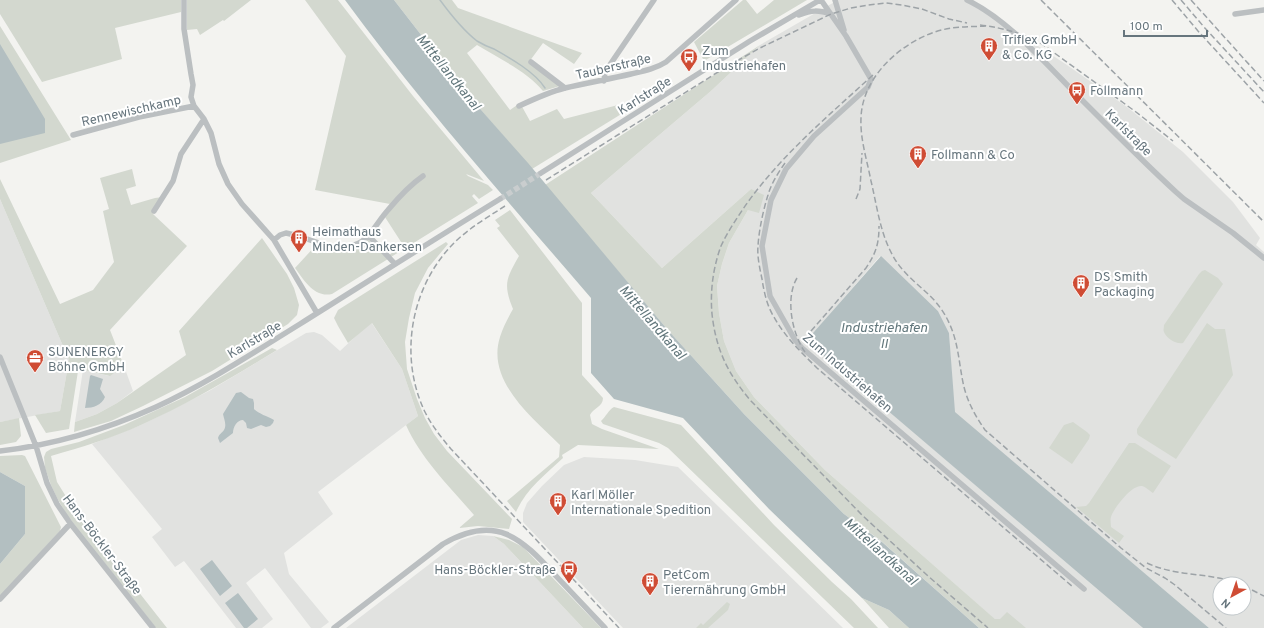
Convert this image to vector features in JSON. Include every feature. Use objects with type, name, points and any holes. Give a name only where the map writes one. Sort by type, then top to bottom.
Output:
[{"type":"street","points":[[184,0],[184,29],[192,74],[193,85],[191,97],[194,106],[204,119],[211,132],[220,164],[228,184],[242,204],[274,240],[317,313]]},
{"type":"street","points":[[604,81],[605,72],[654,0]]},
{"type":"street","name":"Tauberstraße","points":[[519,106],[565,88],[604,81],[661,65],[736,0]]},
{"type":"street","name":"Zum Industriehafen","points":[[821,0],[846,36],[871,79],[868,87],[814,136],[786,169],[771,200],[762,246],[770,296],[794,340],[802,348],[1084,589]]},
{"type":"street","name":"Karlstraße","points":[[540,173],[786,20],[821,0]]},
{"type":"street","name":"Zum Industriehafen","points":[[835,0],[846,36]]},
{"type":"street","name":"Karlstraße","points":[[967,0],[993,16],[1032,49],[1112,131],[1184,199],[1233,233],[1264,258]]},
{"type":"street","points":[[786,20],[807,12],[820,10],[831,14]]},
{"type":"street","points":[[1235,14],[1264,10]]},
{"type":"street","name":"Tauberstraße","points":[[531,62],[565,88]]},
{"type":"street","name":"Rennewischkamp","points":[[73,135],[139,117],[194,106]]},
{"type":"street","points":[[154,211],[173,181],[181,154],[204,119]]},
{"type":"street","points":[[274,240],[280,235],[286,233],[335,247],[355,245],[369,236],[387,210],[423,176]]},
{"type":"street","name":"Karlstraße","points":[[0,451],[36,446],[71,438],[122,421],[157,407],[191,390],[500,198]]},
{"type":"street","points":[[369,236],[395,264]]},
{"type":"street","name":"Hans-Böckler-Straße","points":[[0,356],[36,446],[47,484],[57,504],[70,524],[153,628]]},
{"type":"street","points":[[0,599],[70,524]]},
{"type":"street","points":[[334,628],[452,538],[467,532],[487,531],[513,537],[529,548],[605,628]]},
{"type":"shaded area","points":[[0,0],[181,0],[181,12],[115,28],[122,59],[42,82],[0,14]]},
{"type":"shaded area","points":[[187,0],[251,0],[224,21],[223,20],[200,35],[197,29],[187,30]]},
{"type":"shaded area","points":[[305,0],[338,0],[413,96],[484,181],[466,174],[488,185],[493,190],[479,199],[474,194],[472,196],[478,203],[391,257],[389,255],[403,245],[383,214],[390,204],[315,190],[346,56]]},
{"type":"shaded area","points":[[394,0],[452,0],[458,8],[582,53],[574,64],[543,43],[529,62],[560,86],[543,91],[537,84],[521,72],[477,45],[467,53],[510,110],[520,103],[530,121],[557,109],[564,119],[618,105],[623,113],[532,169],[467,94]]},
{"type":"shaded area","points":[[743,0],[746,0],[757,14],[774,0],[807,0],[704,61],[694,42]]},
{"type":"shaded area","points":[[838,0],[968,0],[1067,65],[1127,107],[1183,152],[1233,202],[1260,238],[1256,245],[1264,252],[1264,628],[1209,628],[954,412],[949,333],[938,311],[880,256],[807,341],[1143,628],[1005,628],[825,470],[754,397],[736,371],[724,341],[719,313],[717,286],[729,243],[748,210],[751,189],[662,268],[591,193],[711,91],[760,45]]},
{"type":"shaded area","points":[[0,26],[71,140],[0,163]]},
{"type":"shaded area","points":[[760,45],[711,91],[591,193],[662,268],[751,189],[764,195],[759,213],[748,210],[729,243],[717,286],[719,313],[724,341],[736,371],[754,397],[825,470],[995,619],[1000,619],[1007,612],[1026,628],[979,628],[880,540],[844,514],[744,414],[667,329],[545,185]]},
{"type":"shaded area","points":[[132,169],[136,186],[126,189],[131,205],[163,197],[153,214],[187,246],[110,330],[124,366],[110,376],[83,370],[78,371],[69,429],[46,433],[35,415],[60,411],[69,360],[0,199],[0,179],[60,304],[93,290],[114,262],[103,211],[109,209],[100,178]]},
{"type":"shaded area","points":[[0,199],[69,360],[60,411],[0,422]]},
{"type":"shaded area","points":[[510,210],[582,303],[582,375],[603,398],[600,405],[590,415],[592,424],[659,449],[578,445],[562,455],[563,458],[543,476],[525,496],[516,512],[507,501],[559,457],[560,445],[514,397],[505,383],[500,368],[497,353],[500,337],[513,309],[508,293],[507,282],[511,270],[519,256],[497,228],[500,226],[495,220]]},
{"type":"shaded area","points":[[262,238],[287,274],[294,288],[299,305],[297,315],[288,324],[212,371],[111,421],[74,432],[75,422],[97,414],[117,403],[186,355],[179,331]]},
{"type":"shaded area","points":[[368,239],[388,259],[332,294],[326,295],[315,291],[306,283],[295,268],[317,244],[334,248]]},
{"type":"shaded area","points":[[446,242],[448,244],[428,268],[415,293],[405,342],[407,369],[417,399],[434,434],[447,451],[512,519],[509,529],[478,526],[459,528],[474,515],[428,461],[406,425],[418,416],[402,369],[372,323],[348,343],[334,318],[338,310]]},
{"type":"shaded area","points":[[1205,270],[1218,278],[1223,284],[1183,343],[1175,342],[1169,339],[1165,334],[1164,325],[1199,274]]},
{"type":"shaded area","points":[[371,322],[402,369],[418,416],[318,492],[333,514],[284,553],[289,574],[329,622],[321,628],[311,628],[265,568],[246,583],[273,619],[262,628],[236,628],[184,561],[175,567],[152,537],[162,529],[92,444],[141,425],[209,391],[306,333],[314,332],[322,335],[340,351]]},
{"type":"shaded area","points":[[1207,323],[1215,329],[1225,329],[1233,375],[1176,459],[1138,435],[1137,429]]},
{"type":"shaded area","points":[[272,348],[277,350],[210,390],[159,417],[108,438],[51,456],[57,482],[75,511],[167,628],[156,628],[67,515],[57,498],[45,468],[44,457],[46,452],[51,449],[79,442],[124,425],[185,397]]},
{"type":"shaded area","points":[[124,366],[133,391],[117,403],[97,414],[75,422],[83,370],[109,376]]},
{"type":"shaded area","points":[[614,407],[681,425],[774,525],[851,599],[878,628],[854,628],[668,448],[659,443],[603,424],[601,421]]},
{"type":"shaded area","points":[[19,418],[21,436],[16,442],[0,445],[0,422]]},
{"type":"shaded area","points":[[1073,422],[1090,435],[1089,439],[1072,464],[1049,448],[1064,425]]},
{"type":"shaded area","points":[[1129,443],[1135,443],[1171,466],[1153,493],[1142,486],[1138,486],[1128,493],[1115,508],[1112,513],[1111,527],[1124,536],[1119,543],[1076,507],[1086,506],[1089,503]]},
{"type":"shaded area","points":[[0,456],[25,456],[61,527],[60,531],[0,596],[0,564],[25,534],[25,486],[0,472]]},
{"type":"shaded area","points":[[584,457],[635,460],[678,467],[843,628],[623,628],[523,522],[523,513],[527,503],[542,486],[564,465]]},
{"type":"shaded area","points":[[478,535],[493,536],[504,544],[583,628],[346,628],[461,540]]},
{"type":"shaded area","points":[[493,536],[509,540],[523,547],[601,628],[583,628],[504,544]]},
{"type":"shaded area","points":[[862,598],[889,610],[909,628],[889,628]]},
{"type":"shaded area","points":[[727,602],[730,604],[728,610],[708,628],[696,628],[701,623],[703,625]]},
{"type":"water","name":"Mittellandkanal","points":[[345,0],[394,0],[467,94],[528,163],[667,329],[744,414],[844,514],[882,542],[979,628],[909,628],[889,610],[862,598],[769,509],[683,418],[614,399],[591,373],[591,298],[434,114]]},
{"type":"water","points":[[0,44],[45,119],[45,133],[0,144]]},
{"type":"water","name":"Industriehafen II","points":[[881,256],[938,311],[949,333],[955,412],[1209,628],[1143,628],[806,341]]},
{"type":"water","points":[[90,376],[103,379],[100,389],[105,397],[104,400],[97,406],[85,408]]},
{"type":"water","points":[[241,392],[253,399],[254,409],[274,420],[273,423],[270,426],[266,427],[261,425],[251,429],[247,428],[246,423],[241,420],[236,424],[233,433],[220,443],[218,438],[225,426],[223,414],[236,393]]},
{"type":"water","points":[[0,472],[25,486],[25,534],[0,564]]},
{"type":"water","points":[[212,560],[232,586],[220,596],[200,569]]},
{"type":"water","points":[[238,593],[258,619],[247,628],[244,628],[225,603]]},
{"type":"waterway","points":[[440,0],[457,22],[472,37],[522,66],[535,76],[545,88]]},
{"type":"tunnel","points":[[500,199],[541,173]]},
{"type":"railway","points":[[1041,0],[1264,222]]},
{"type":"railway","points":[[1172,0],[1198,31],[1264,103]]},
{"type":"railway","points":[[1181,0],[1264,92]]},
{"type":"railway","points":[[1191,0],[1264,81]]},
{"type":"railway","points":[[546,180],[726,67],[760,48],[831,14],[851,8],[886,3],[922,9],[949,19],[967,23]]},
{"type":"railway","points":[[980,25],[1012,32],[1042,44],[1136,112],[1173,141]]},
{"type":"railway","points":[[986,26],[946,29],[932,33],[906,46],[894,55],[884,66],[875,77],[868,90],[863,104],[861,126],[864,150],[877,210],[885,238],[900,267],[934,300],[948,321],[955,340],[962,379],[968,399],[978,420],[985,430],[1121,548],[1146,568],[1175,585],[1226,628]]},
{"type":"railway","points":[[873,75],[787,155],[757,190],[734,223],[721,246],[714,271],[711,297],[714,327],[724,361],[736,381],[751,401],[863,516],[928,576],[988,628]]},
{"type":"railway","points":[[856,199],[860,189],[862,153]]},
{"type":"railway","points":[[785,163],[775,179],[768,195],[760,227],[758,250],[758,259],[766,299],[778,324],[794,344],[817,368],[1073,587]]},
{"type":"railway","points":[[505,206],[472,228],[454,243],[439,260],[428,280],[419,301],[413,323],[411,345],[412,368],[417,390],[425,412],[451,449],[619,628]]},
{"type":"railway","points":[[811,331],[866,268],[876,248],[879,226]]},
{"type":"railway","points":[[797,278],[791,295],[792,316],[797,336],[805,352]]},
{"type":"railway","points":[[1147,563],[1181,573],[1212,577]]},
{"type":"railway","points":[[1252,590],[1264,596]]},
{"type":"place","name":"Triflex GmbH & Co. KG","points":[[989,61]]},
{"type":"place","name":"Zum Industriehafen","points":[[689,72]]},
{"type":"place","name":"Follmann","points":[[1077,105]]},
{"type":"place","name":"Follmann & Co","points":[[918,169]]},
{"type":"place","name":"Heimathaus Minden-Dankersen","points":[[299,253]]},
{"type":"place","name":"DS Smith Packaging","points":[[1081,298]]},
{"type":"place","name":"SUNENERGY Böhne GmbH","points":[[35,373]]},
{"type":"place","name":"Karl Möller Internationale Spedition","points":[[558,516]]},
{"type":"place","name":"Hans-Böckler-Straße","points":[[569,584]]},
{"type":"place","name":"PetCom Tierernährung GmbH","points":[[650,596]]}]
